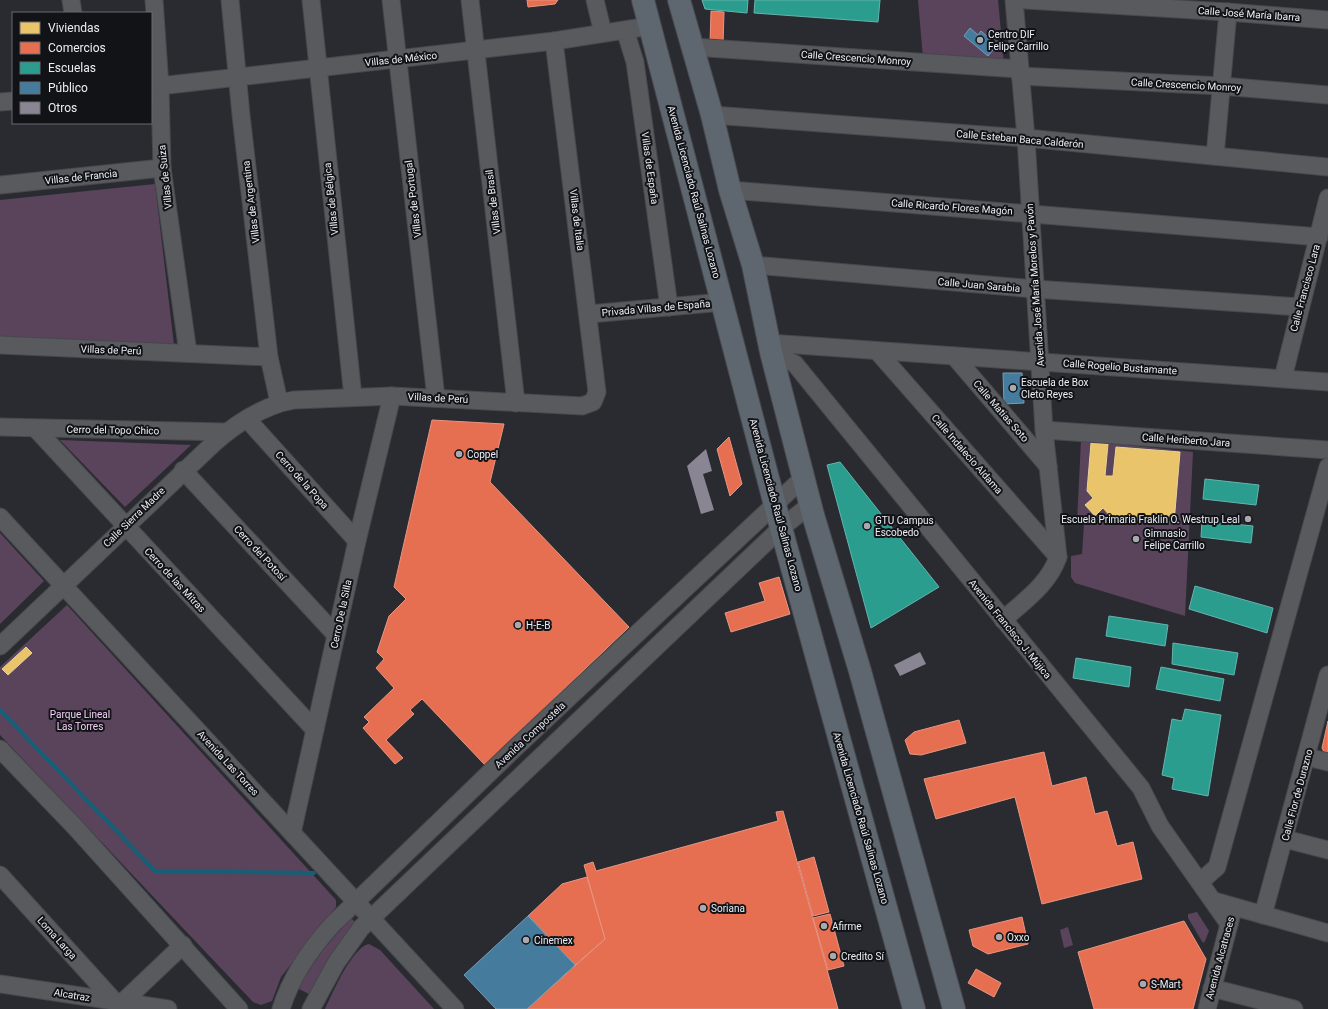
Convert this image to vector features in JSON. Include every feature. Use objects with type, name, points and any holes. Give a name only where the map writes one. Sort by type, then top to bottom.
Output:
[{"type":"main road","name":"Avenida Licenciado Raúl Salinas Lozano","points":[[643,0],[782,528],[914,1009]]},
{"type":"main road","points":[[680,0],[712,115],[730,190],[753,265],[770,348],[810,505],[860,671],[954,1009]]},
{"type":"street","points":[[71,0],[73,12]]},
{"type":"street","name":"Villas de Suiza","points":[[154,0],[155,86],[162,168],[188,353]]},
{"type":"street","name":"Villas de Argentina","points":[[230,0],[246,163],[269,357],[279,402]]},
{"type":"street","name":"Villas de Bélgica","points":[[311,0],[353,398]]},
{"type":"street","name":"Villas de Portugal","points":[[391,0],[436,398]]},
{"type":"street","name":"Villas de Brasil","points":[[470,0],[516,403]]},
{"type":"street","points":[[595,0],[603,33]]},
{"type":"street","name":"Avenida José María Morelos y Pavón","points":[[1014,0],[1026,138],[1044,430],[1058,557]]},
{"type":"street","name":"Calle José María Ibarra","points":[[1026,0],[1228,12],[1328,20]]},
{"type":"street","points":[[1215,156],[1228,12]]},
{"type":"street","name":"Villas de México","points":[[155,86],[238,78],[554,41],[650,26]]},
{"type":"street","name":"Villas de España","points":[[625,30],[635,62],[669,307]]},
{"type":"street","name":"Villas de Italia","points":[[554,41],[589,314],[597,392],[595,400]]},
{"type":"street","name":"Calle Crescencio Monroy","points":[[693,47],[1328,95]]},
{"type":"street","name":"Calle Esteban Baca Calderón","points":[[712,115],[1026,138],[1328,167]]},
{"type":"street","name":"Villas de Francia","points":[[0,185],[162,168]]},
{"type":"street","name":"Calle Ricardo Flores Magón","points":[[730,190],[1319,237]]},
{"type":"street","name":"Calle Francisco Lara","points":[[1283,378],[1328,198]]},
{"type":"street","name":"Calle Juan Sarabia","points":[[753,265],[1035,289],[1300,307]]},
{"type":"street","name":"Privada Villas de España","points":[[589,314],[722,302]]},
{"type":"street","name":"Villas de Perú","points":[[0,346],[269,357]]},
{"type":"street","name":"Calle Rogelio Bustamante","points":[[770,348],[877,351],[1328,382]]},
{"type":"street","name":"Avenida Francisco J. Mújica","points":[[770,348],[795,364],[1141,788],[1160,826],[1201,881],[1230,924]]},
{"type":"street","name":"Calle Indalecio Aldama","points":[[877,351],[1058,557]]},
{"type":"street","name":"Calle Matias Soto","points":[[954,356],[1048,466]]},
{"type":"street","name":"Villas de Perú","points":[[279,402],[294,400],[392,396],[582,406],[590,404],[595,400]]},
{"type":"street","name":"Cerro De la Silla","points":[[292,833],[357,541],[392,396]]},
{"type":"street","name":"Calle Sierra Madre","points":[[0,646],[183,470],[226,432],[279,402]]},
{"type":"street","name":"Cerro de la Popa","points":[[247,419],[357,541]]},
{"type":"street","name":"Cerro del Topo Chico","points":[[0,427],[36,429],[226,432]]},
{"type":"street","name":"Cerro de las Mitras","points":[[36,429],[315,730]]},
{"type":"street","name":"Calle Heriberto Jara","points":[[1044,430],[1328,450]]},
{"type":"street","points":[[1201,881],[1217,867],[1328,467]]},
{"type":"street","name":"Cerro del Potosí","points":[[183,470],[336,636]]},
{"type":"street","name":"Avenida Compostela","points":[[280,1009],[297,972],[311,951],[333,924],[512,751],[803,478]]},
{"type":"street","points":[[311,1009],[342,953],[372,918],[782,528],[810,505]]},
{"type":"street","name":"Avenida Las Torres","points":[[0,517],[455,1009]]},
{"type":"street","points":[[1003,620],[1046,581],[1058,557]]},
{"type":"street","points":[[614,656],[630,672]]},
{"type":"street","name":"Calle Flor de Durazno","points":[[1263,914],[1285,839],[1328,678]]},
{"type":"street","points":[[0,748],[75,827],[183,945],[239,1009]]},
{"type":"street","points":[[512,751],[528,768]]},
{"type":"street","points":[[1307,757],[1328,762]]},
{"type":"street","points":[[1285,839],[1328,850]]},
{"type":"street","name":"Loma Larga","points":[[0,875],[118,1002]]},
{"type":"street","points":[[1214,901],[1328,933]]},
{"type":"street","name":"Avenida Alcatraces","points":[[1207,1009],[1234,906]]},
{"type":"street","points":[[118,1002],[183,945]]},
{"type":"street","name":"Alcatraz","points":[[0,984],[168,1009]]},
{"type":"street","points":[[1212,988],[1294,1009]]},
{"type":"green space","points":[[918,0],[998,0],[1004,64],[923,58]]},
{"type":"green space","points":[[155,184],[174,345],[0,336],[0,200]]},
{"type":"green space","points":[[60,440],[191,445],[125,507]]},
{"type":"green space","name":"Gimnasio Felipe Carrillo","points":[[1081,440],[1193,452],[1185,616],[1075,583],[1071,577],[1071,556],[1082,554],[1084,524],[1077,521]]},
{"type":"green space","points":[[0,533],[44,581],[0,624]]},
{"type":"green space","name":"Parque Lineal Las Torres","points":[[67,605],[336,900],[336,907],[281,977],[272,1001],[261,1005],[253,1002],[0,735],[0,667]]},
{"type":"green space","points":[[1197,912],[1209,931],[1203,943],[1188,918],[1188,914]]},
{"type":"green space","points":[[351,918],[356,923],[328,958],[311,995],[297,988],[322,951]]},
{"type":"green space","points":[[1068,927],[1073,945],[1064,948],[1060,930]]},
{"type":"green space","points":[[369,944],[380,950],[434,1009],[325,1009],[349,962],[356,953]]},
{"type":"building: Viviendas","points":[[1091,443],[1108,444],[1105,476],[1113,476],[1116,447],[1180,452],[1174,523],[1112,518],[1103,508],[1095,516],[1085,505],[1093,498],[1087,491]]},
{"type":"building: Viviendas","points":[[26,647],[32,653],[8,675],[2,669]]},
{"type":"building: Comercios","points":[[527,0],[558,0],[555,4],[528,7]]},
{"type":"building: Comercios","points":[[711,11],[724,12],[723,45],[710,44]]},
{"type":"building: Comercios","points":[[432,420],[504,424],[490,482],[629,627],[485,765],[422,699],[410,710],[414,714],[386,740],[403,758],[395,764],[363,728],[369,722],[364,717],[394,688],[376,668],[384,659],[377,652],[389,616],[406,599],[394,587]]},
{"type":"building: Comercios","points":[[729,437],[742,484],[730,496],[717,449]]},
{"type":"building: Comercios","points":[[779,577],[790,614],[731,632],[725,613],[765,601],[759,583]]},
{"type":"building: Comercios","points":[[959,720],[966,743],[921,755],[910,754],[905,740],[914,732]]},
{"type":"building: Comercios","points":[[1328,721],[1328,753],[1324,752],[1322,748]]},
{"type":"building: Comercios","points":[[1044,752],[1052,786],[1086,777],[1095,814],[1107,811],[1117,846],[1133,842],[1142,879],[1042,904],[1015,797],[936,819],[924,779]]},
{"type":"building: Comercios","name":"Soriana","points":[[783,811],[838,1009],[527,1009],[605,939],[584,865],[593,862],[596,871],[778,821],[776,812]]},
{"type":"building: Comercios","points":[[814,857],[829,912],[813,916],[798,862]]},
{"type":"building: Comercios","points":[[587,877],[605,939],[575,965],[528,916],[562,884]]},
{"type":"building: Comercios","points":[[830,914],[844,966],[828,970],[813,918]]},
{"type":"building: Comercios","name":"Oxxo","points":[[1022,917],[1028,944],[988,954],[973,946],[969,930]]},
{"type":"building: Comercios","name":"S-Mart","points":[[1184,921],[1206,959],[1193,1009],[1094,1009],[1078,952]]},
{"type":"building: Comercios","points":[[976,969],[1001,983],[994,997],[968,983]]},
{"type":"building: Escuelas","points":[[702,0],[748,0],[747,13],[705,9]]},
{"type":"building: Escuelas","points":[[755,0],[880,0],[878,22],[754,13]]},
{"type":"building: Escuelas","name":"GTU Campus Escobedo","points":[[840,462],[939,587],[871,628],[827,465]]},
{"type":"building: Escuelas","points":[[1205,479],[1259,485],[1256,505],[1203,499]]},
{"type":"building: Escuelas","points":[[1202,521],[1253,526],[1251,543],[1201,537]]},
{"type":"building: Escuelas","points":[[1195,586],[1273,608],[1267,633],[1189,609]]},
{"type":"building: Escuelas","points":[[1109,616],[1168,625],[1165,646],[1106,636]]},
{"type":"building: Escuelas","points":[[1173,643],[1238,653],[1234,675],[1172,664]]},
{"type":"building: Escuelas","points":[[1076,658],[1131,667],[1129,687],[1073,678]]},
{"type":"building: Escuelas","points":[[1161,667],[1224,679],[1220,701],[1156,689]]},
{"type":"building: Escuelas","points":[[1185,709],[1221,715],[1208,796],[1172,789],[1174,778],[1162,775],[1172,719],[1182,721]]},
{"type":"building: Público","name":"Centro DIF Felipe Carrillo","points":[[970,28],[978,35],[981,31],[997,45],[988,56],[964,36]]},
{"type":"building: Público","name":"Escuela de Box Cleto Reyes","points":[[1003,373],[1022,373],[1024,403],[1004,404]]},
{"type":"building: Público","name":"Cinemex","points":[[528,916],[575,965],[527,1009],[496,1009],[464,975]]},
{"type":"building: Otros","points":[[706,449],[712,471],[703,474],[714,510],[701,514],[687,466]]},
{"type":"building: Otros","points":[[920,652],[926,664],[900,676],[894,665]]},
{"type":"waterway","points":[[0,710],[155,871],[314,873]]},
{"type":"place","name":"Centro DIF Felipe Carrillo","points":[[980,40]]},
{"type":"place","name":"Escuela de Box Cleto Reyes","points":[[1013,388]]},
{"type":"place","name":"Coppel","points":[[459,454]]},
{"type":"place","name":"Escuela Primaria Fraklin O. Westrup Leal","points":[[1248,519]]},
{"type":"place","name":"GTU Campus Escobedo","points":[[867,526]]},
{"type":"place","name":"Gimnasio Felipe Carrillo","points":[[1136,539]]},
{"type":"place","name":"H-E-B","points":[[518,625]]},
{"type":"place","name":"Soriana","points":[[703,908]]},
{"type":"place","name":"Afirme","points":[[824,926]]},
{"type":"place","name":"Oxxo","points":[[999,937]]},
{"type":"place","name":"Cinemex","points":[[526,940]]},
{"type":"place","name":"Credito Sí","points":[[833,956]]},
{"type":"place","name":"S-Mart","points":[[1143,984]]}]
